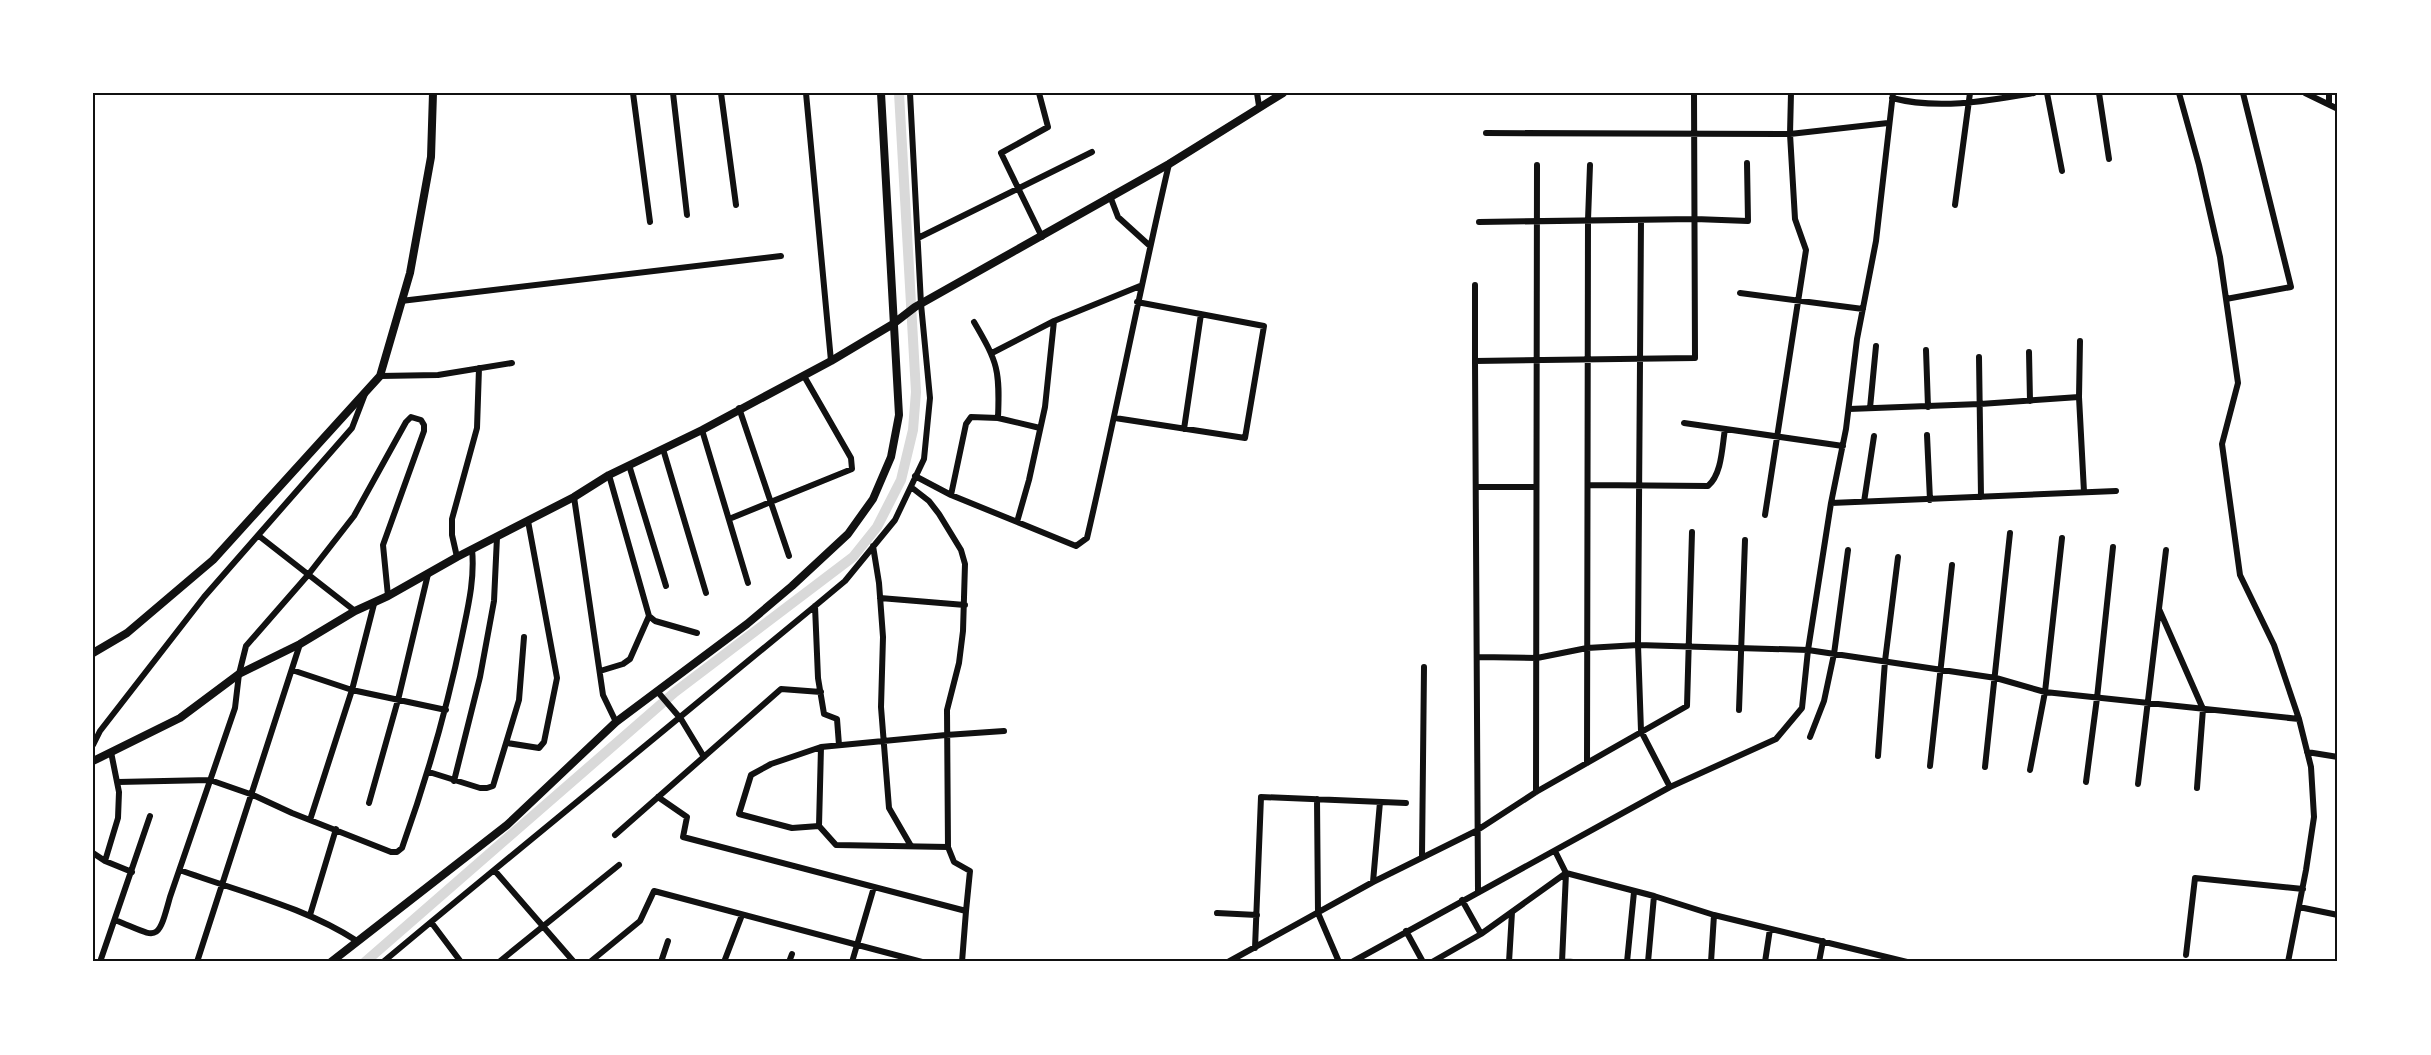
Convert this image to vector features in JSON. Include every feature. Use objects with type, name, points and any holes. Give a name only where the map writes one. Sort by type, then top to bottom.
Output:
[{"type":"street","points":[[93,653],[127,633],[213,560],[348,414],[380,376],[410,273],[431,157],[433,93]]},
{"type":"street","points":[[633,93],[650,222]]},
{"type":"street","points":[[673,93],[687,215]]},
{"type":"street","points":[[722,93],[736,204]]},
{"type":"street","points":[[806,93],[831,361]]},
{"type":"street","points":[[331,962],[523,812],[616,722],[659,694],[792,586],[848,534],[873,499],[891,457],[899,415],[881,93]]},
{"type":"street","points":[[383,962],[681,719],[845,581],[895,520],[924,459],[930,398],[918,305],[918,238],[910,93]]},
{"type":"street","points":[[1039,93],[1048,127],[1001,153],[1042,237]]},
{"type":"street","points":[[1257,93],[1259,106]]},
{"type":"street","points":[[93,761],[180,718],[238,674],[300,645],[355,611],[374,604],[457,557],[574,497],[609,475],[702,430],[739,408],[831,361],[894,324],[918,305],[1169,164],[1283,93]]},
{"type":"street","points":[[1475,361],[1695,358],[1694,93]]},
{"type":"street","points":[[1765,515],[1806,250],[1795,219],[1790,134],[1791,93]]},
{"type":"street","points":[[1955,205],[1970,93]]},
{"type":"street","points":[[1352,962],[1478,891],[1557,853],[1670,787],[1776,740],[1802,708],[1843,446],[1852,409],[1857,339],[1876,241],[1888,123],[1894,97],[1906,102],[1968,104],[2034,93]]},
{"type":"street","points":[[2047,93],[2062,171]]},
{"type":"street","points":[[2099,93],[2109,159]]},
{"type":"street","points":[[2179,93],[2199,165],[2220,257],[2238,383],[2222,444],[2240,575],[2274,645],[2299,719],[2311,767],[2314,818],[2288,962]]},
{"type":"street","points":[[2226,299],[2291,287],[2243,93]]},
{"type":"street","points":[[2305,93],[2338,109]]},
{"type":"street","points":[[2329,93],[2329,104]]},
{"type":"street","points":[[1486,133],[1790,134],[1888,123]]},
{"type":"street","points":[[918,238],[1092,152]]},
{"type":"street","points":[[1479,222],[1695,219],[1748,221],[1748,163]]},
{"type":"street","points":[[915,476],[951,495],[1076,546],[1087,538],[1115,418],[1140,286],[1169,164]]},
{"type":"street","points":[[1536,792],[1537,165]]},
{"type":"street","points":[[1587,763],[1590,165]]},
{"type":"street","points":[[1110,196],[1118,217],[1150,246]]},
{"type":"street","points":[[1641,220],[1638,645],[1641,731],[1670,787]]},
{"type":"street","points":[[401,301],[781,256]]},
{"type":"street","points":[[1475,285],[1478,891]]},
{"type":"street","points":[[992,353],[1054,321],[1140,286]]},
{"type":"street","points":[[1740,293],[1863,309]]},
{"type":"street","points":[[1115,418],[1245,438],[1264,326],[1137,302]]},
{"type":"street","points":[[1184,429],[1201,314]]},
{"type":"street","points":[[1017,522],[1045,407],[1054,321]]},
{"type":"street","points":[[974,322],[992,353],[1000,381],[998,418]]},
{"type":"street","points":[[2080,341],[2079,397],[2084,492]]},
{"type":"street","points":[[1866,408],[1876,346]]},
{"type":"street","points":[[1926,350],[1928,407]]},
{"type":"street","points":[[2029,352],[2030,400]]},
{"type":"street","points":[[1979,357],[1981,497]]},
{"type":"street","points":[[380,376],[438,375],[512,363]]},
{"type":"street","points":[[457,557],[452,535],[452,519],[477,428],[479,368]]},
{"type":"street","points":[[729,519],[848,472],[853,465],[804,376]]},
{"type":"street","points":[[93,745],[100,731],[204,597],[352,428],[365,393]]},
{"type":"street","points":[[1852,409],[1928,407],[2079,397]]},
{"type":"street","points":[[739,408],[789,556]]},
{"type":"street","points":[[114,920],[150,934],[157,933],[162,928],[235,708],[238,674],[246,646],[308,575],[363,502],[406,422],[411,417],[424,425],[424,431],[382,545],[388,596]]},
{"type":"street","points":[[951,495],[966,424],[971,417],[998,418],[1040,428]]},
{"type":"street","points":[[1683,423],[1843,446]]},
{"type":"street","points":[[1588,485],[1708,486],[1714,480],[1717,472],[1725,429]]},
{"type":"street","points":[[702,430],[748,583]]},
{"type":"street","points":[[1927,435],[1930,500]]},
{"type":"street","points":[[1864,502],[1874,436]]},
{"type":"street","points":[[663,449],[706,593]]},
{"type":"street","points":[[630,465],[666,586]]},
{"type":"street","points":[[609,475],[649,616],[655,621],[697,633]]},
{"type":"street","points":[[910,486],[929,501],[939,514],[961,550],[965,564],[965,605],[959,663],[947,710],[946,735],[948,847],[954,862],[970,871],[962,962]]},
{"type":"street","points":[[1476,486],[1536,486]]},
{"type":"street","points":[[1834,503],[2116,491]]},
{"type":"street","points":[[574,497],[600,671],[606,702],[616,722]]},
{"type":"street","points":[[507,743],[539,748],[544,742],[556,678],[528,521]]},
{"type":"street","points":[[1228,962],[1422,856],[1476,831],[1536,792],[1687,706],[1692,532]]},
{"type":"street","points":[[1985,767],[2010,533]]},
{"type":"street","points":[[259,536],[355,611]]},
{"type":"street","points":[[454,781],[480,676],[496,590],[497,537]]},
{"type":"street","points":[[2030,770],[2045,692],[2062,538]]},
{"type":"street","points":[[1739,710],[1745,540]]},
{"type":"street","points":[[873,546],[883,638],[883,742],[889,808],[911,846]]},
{"type":"street","points":[[2086,782],[2112,547]]},
{"type":"street","points":[[118,782],[210,780],[253,795],[391,852],[397,852],[402,848],[429,772],[446,710],[474,574],[472,549]]},
{"type":"street","points":[[1810,737],[1824,701],[1834,654],[1848,550]]},
{"type":"street","points":[[2138,784],[2166,550]]},
{"type":"street","points":[[1878,756],[1885,661],[1898,557]]},
{"type":"street","points":[[1929,766],[1952,565]]},
{"type":"street","points":[[369,803],[398,700],[428,573]]},
{"type":"street","points":[[880,598],[965,605]]},
{"type":"street","points":[[310,819],[352,690],[374,604]]},
{"type":"street","points":[[815,606],[820,692],[824,714],[837,718],[840,745]]},
{"type":"street","points":[[2159,608],[2204,709],[2197,788]]},
{"type":"street","points":[[600,671],[623,664],[630,659],[649,616]]},
{"type":"street","points":[[429,772],[480,788],[493,786],[520,693],[524,637]]},
{"type":"street","points":[[197,962],[300,645]]},
{"type":"street","points":[[1478,657],[1537,658],[1587,648],[1638,645],[1812,651],[1996,678],[2045,692],[2299,719]]},
{"type":"street","points":[[1422,856],[1424,667]]},
{"type":"street","points":[[292,670],[352,690],[446,710]]},
{"type":"street","points":[[615,835],[782,689],[820,692]]},
{"type":"street","points":[[659,694],[681,719],[704,757]]},
{"type":"street","points":[[819,826],[792,828],[739,814],[751,775],[771,764],[820,747],[1004,732]]},
{"type":"street","points":[[820,747],[819,826],[836,845],[948,847]]},
{"type":"street","points":[[105,861],[118,818],[118,782],[111,752]]},
{"type":"street","points":[[2307,752],[2338,757]]},
{"type":"street","points":[[658,797],[687,817],[683,837],[966,911]]},
{"type":"street","points":[[1255,948],[1261,797],[1406,803]]},
{"type":"street","points":[[1317,799],[1318,913],[1339,962]]},
{"type":"street","points":[[1373,882],[1380,802]]},
{"type":"street","points":[[101,958],[150,816]]},
{"type":"street","points":[[310,915],[336,829]]},
{"type":"street","points":[[93,853],[105,861],[132,872]]},
{"type":"street","points":[[1557,853],[1566,873],[1562,962],[1573,962]]},
{"type":"street","points":[[499,962],[619,865]]},
{"type":"street","points":[[180,870],[310,915],[340,929],[357,941]]},
{"type":"street","points":[[495,871],[574,962]]},
{"type":"street","points":[[1566,873],[1654,896],[1714,915],[1823,941],[1877,958],[1906,962]]},
{"type":"street","points":[[1432,962],[1481,934],[1566,873]]},
{"type":"street","points":[[2186,956],[2195,878],[2303,889]]},
{"type":"street","points":[[852,962],[874,887]]},
{"type":"street","points":[[590,962],[640,921],[654,891],[922,962]]},
{"type":"street","points":[[1627,962],[1634,892]]},
{"type":"street","points":[[1648,962],[1654,896]]},
{"type":"street","points":[[1462,900],[1481,934]]},
{"type":"street","points":[[2299,907],[2338,915]]},
{"type":"street","points":[[1509,962],[1512,912]]},
{"type":"street","points":[[1217,913],[1257,915]]},
{"type":"street","points":[[724,962],[742,915]]},
{"type":"street","points":[[1711,962],[1714,915]]},
{"type":"street","points":[[431,922],[460,962]]},
{"type":"street","points":[[1765,962],[1770,929]]},
{"type":"street","points":[[1406,931],[1423,962]]},
{"type":"street","points":[[661,962],[668,941]]},
{"type":"street","points":[[1819,962],[1823,941]]},
{"type":"street","points":[[789,962],[792,954]]},
{"type":"waterway","points":[[365,962],[675,692],[853,557],[877,527],[901,480],[913,430],[916,392],[899,93]]}]
